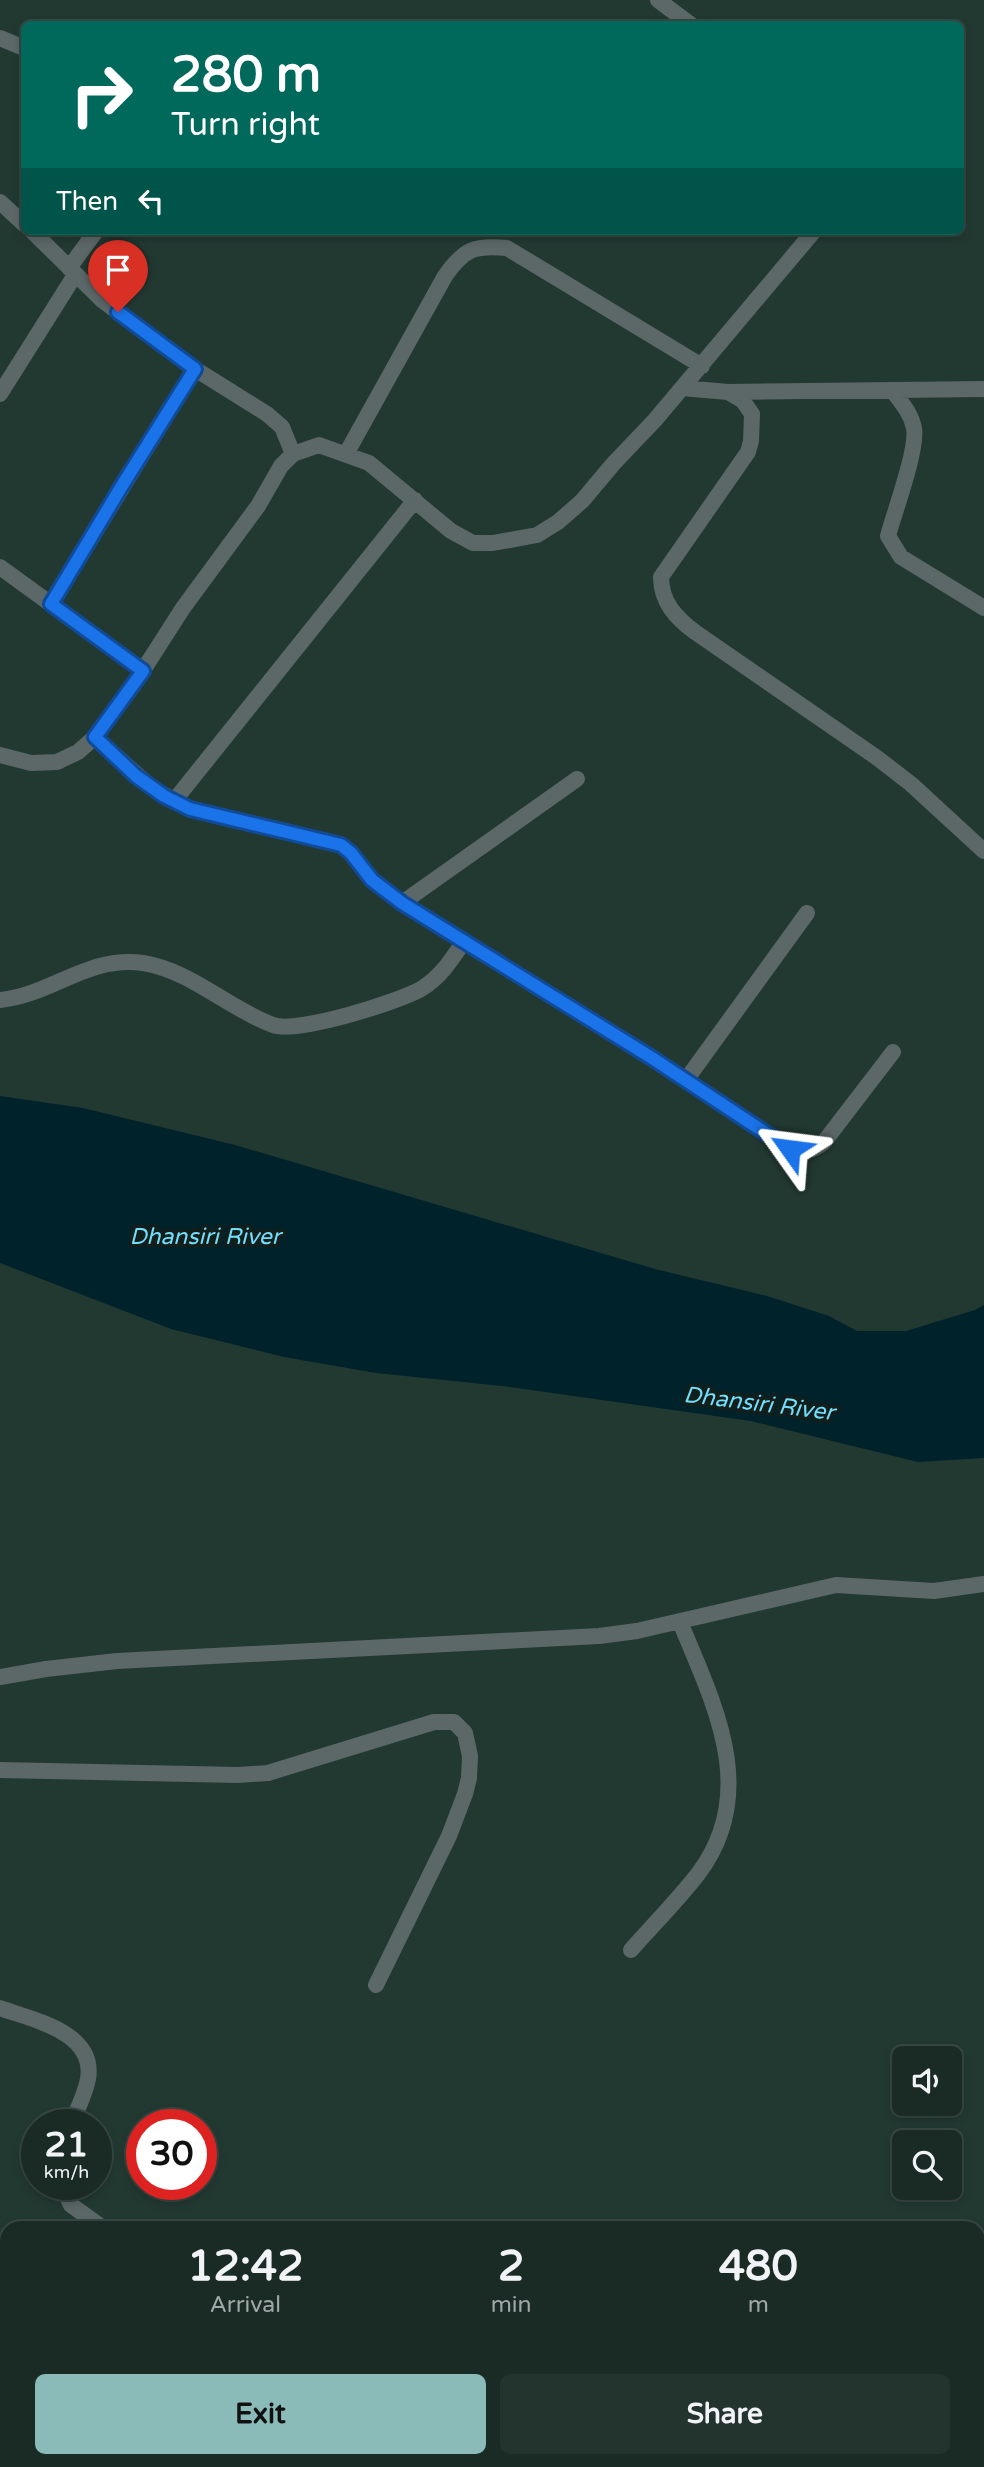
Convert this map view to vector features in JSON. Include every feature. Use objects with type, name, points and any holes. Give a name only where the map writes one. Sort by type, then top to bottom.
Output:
[{"type":"street","points":[[658,0],[686,21]]},
{"type":"street","points":[[0,38],[21,47]]},
{"type":"street","points":[[0,202],[21,221]]},
{"type":"street","points":[[36,235],[102,300],[195,369],[267,414],[282,427],[293,454]]},
{"type":"street","points":[[0,394],[94,235]]},
{"type":"street","points":[[0,755],[31,763],[57,762],[78,752],[95,737],[143,671],[183,608],[258,506],[281,466],[293,454],[319,445],[369,463],[451,531],[473,543],[493,543],[537,535],[558,522],[582,501],[702,366],[811,235]]},
{"type":"street","points":[[346,454],[445,276],[458,258],[473,249],[489,246],[507,248],[702,366]]},
{"type":"street","points":[[51,604],[195,369]]},
{"type":"street","points":[[682,388],[728,392],[984,390]]},
{"type":"street","points":[[892,390],[906,408],[914,430],[909,466],[888,536],[901,556],[984,608]]},
{"type":"street","points":[[728,392],[743,401],[752,414],[751,441],[748,452],[731,478],[661,577],[661,586],[672,612],[695,632],[876,757],[911,784],[984,851]]},
{"type":"street","points":[[174,801],[415,500]]},
{"type":"street","points":[[0,567],[143,671]]},
{"type":"street","points":[[95,737],[136,776],[190,809],[341,845],[351,853],[372,880],[402,903],[686,1080],[780,1144],[803,1152],[815,1150],[893,1052]]},
{"type":"street","points":[[402,903],[577,779]]},
{"type":"street","points":[[686,1080],[807,913]]},
{"type":"street","points":[[0,1000],[39,992],[89,968],[114,962],[142,963],[185,976],[275,1026],[306,1026],[421,989],[444,971],[464,941]]},
{"type":"street","points":[[0,1676],[117,1661],[599,1636],[680,1622],[836,1584],[934,1591],[984,1584]]},
{"type":"street","points":[[631,1951],[699,1872],[716,1843],[727,1812],[729,1781],[719,1720],[680,1622]]},
{"type":"street","points":[[0,1770],[238,1775],[268,1773],[434,1722],[454,1722],[465,1733],[470,1756],[465,1794],[449,1836],[376,1985]]},
{"type":"street","points":[[0,2008],[60,2031],[78,2043],[87,2056],[89,2078],[77,2109]]},
{"type":"street","points":[[69,2200],[71,2205],[93,2221]]},
{"type":"water","name":"Dhansiri River","points":[[0,1096],[83,1108],[235,1145],[655,1269],[767,1296],[829,1316],[857,1331],[906,1331],[984,1305],[984,1458],[918,1462],[751,1421],[502,1386],[376,1373],[284,1357],[171,1329],[0,1263]]},
{"type":"route","points":[[118,312],[195,369],[51,604],[143,671],[95,737],[136,776],[164,796],[190,809],[341,845],[382,890],[652,1058],[790,1149]]}]
